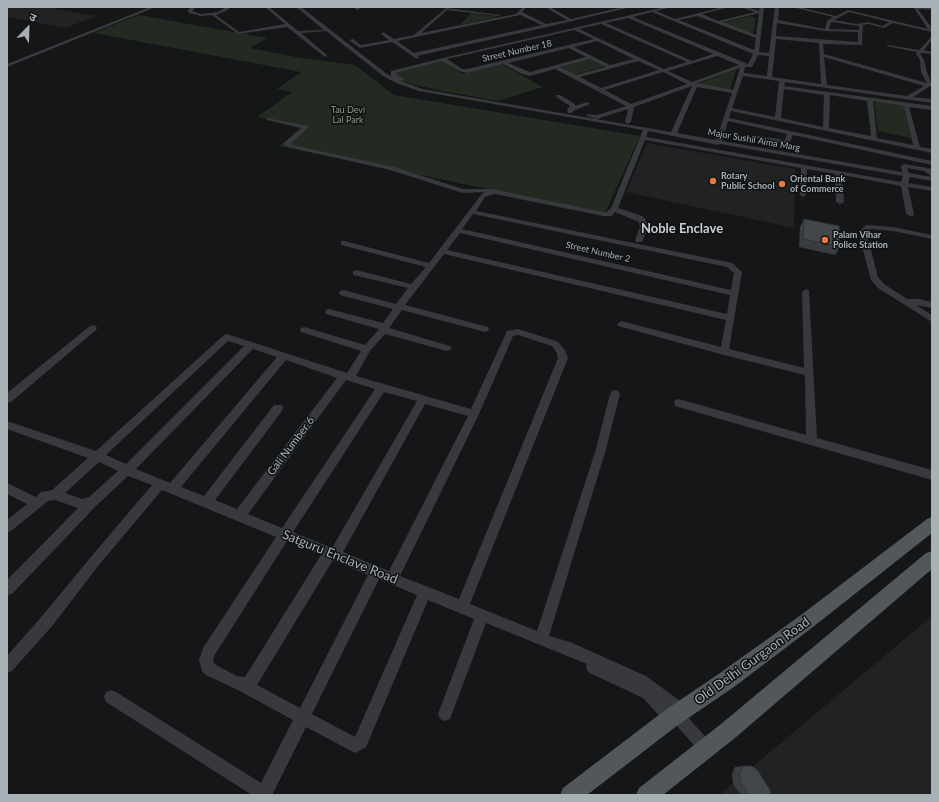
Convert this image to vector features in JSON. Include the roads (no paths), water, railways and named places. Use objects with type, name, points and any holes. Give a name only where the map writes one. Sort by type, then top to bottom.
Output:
[{"type":"main road","name":"Old Delhi Gurgaon Road","points":[[570,795],[807,621],[932,524]]},
{"type":"main road","points":[[646,795],[734,726],[932,559]]},
{"type":"street","points":[[7,66],[154,7]]},
{"type":"street","points":[[194,7],[190,10],[192,13],[201,15],[224,11],[229,7]]},
{"type":"street","points":[[267,7],[325,56]]},
{"type":"street","name":"Major Sushil Aima Marg","points":[[292,7],[398,86],[416,91],[514,110],[565,118],[571,113],[646,130],[674,132],[718,143],[932,179]]},
{"type":"street","name":"Major Sushil Aima Marg","points":[[298,7],[376,69]]},
{"type":"street","points":[[486,14],[493,7]]},
{"type":"street","points":[[352,49],[508,17],[520,13],[525,7]]},
{"type":"street","points":[[547,7],[571,20]]},
{"type":"street","points":[[413,55],[629,7]]},
{"type":"street","points":[[412,61],[647,7]]},
{"type":"street","points":[[670,7],[443,59],[394,71],[393,73],[417,86],[628,122],[674,132],[694,84]]},
{"type":"street","points":[[674,20],[728,7]]},
{"type":"street","points":[[743,7],[760,12]]},
{"type":"street","points":[[752,75],[754,69],[751,66],[756,53],[760,12],[762,7]]},
{"type":"street","points":[[769,78],[778,7]]},
{"type":"street","points":[[794,7],[837,17]]},
{"type":"street","points":[[802,7],[808,10]]},
{"type":"street","points":[[813,7],[827,9]]},
{"type":"street","points":[[912,7],[932,9]]},
{"type":"street","points":[[915,7],[932,31]]},
{"type":"street","points":[[415,36],[445,10],[468,14],[486,14],[508,17]]},
{"type":"street","points":[[841,10],[932,31]]},
{"type":"street","points":[[652,11],[756,53],[772,55]]},
{"type":"street","points":[[827,30],[827,23],[848,11]]},
{"type":"street","points":[[718,22],[760,12]]},
{"type":"street","points":[[520,13],[553,28]]},
{"type":"street","points":[[621,13],[743,65],[751,66]]},
{"type":"street","points":[[213,14],[238,33],[289,25]]},
{"type":"street","points":[[697,14],[758,37]]},
{"type":"street","points":[[922,18],[932,20]]},
{"type":"street","points":[[454,28],[462,20]]},
{"type":"street","points":[[773,37],[860,44],[860,28],[850,32],[827,30],[776,21]]},
{"type":"street","points":[[830,21],[857,25],[868,23],[884,27],[893,22]]},
{"type":"street","points":[[602,23],[691,62]]},
{"type":"street","points":[[575,29],[694,84],[735,92]]},
{"type":"street","points":[[298,32],[324,30]]},
{"type":"street","points":[[344,34],[360,47]]},
{"type":"street","points":[[383,34],[419,59]]},
{"type":"street","points":[[702,38],[714,35]]},
{"type":"street","name":"Street Number 18","points":[[443,59],[465,71],[597,40]]},
{"type":"street","points":[[689,42],[696,40]]},
{"type":"street","points":[[909,97],[929,83],[924,72],[922,60],[918,55],[931,41]]},
{"type":"street","points":[[821,42],[824,85]]},
{"type":"street","points":[[569,46],[610,67]]},
{"type":"street","points":[[888,46],[932,53]]},
{"type":"street","points":[[601,90],[718,54]]},
{"type":"street","points":[[822,55],[927,85]]},
{"type":"street","points":[[503,62],[527,74],[591,57]]},
{"type":"street","points":[[575,77],[638,59]]},
{"type":"street","points":[[718,143],[727,119],[743,65]]},
{"type":"street","points":[[597,117],[694,84],[743,65]]},
{"type":"street","points":[[376,69],[385,67]]},
{"type":"street","points":[[556,67],[631,106]]},
{"type":"street","points":[[924,72],[932,76]]},
{"type":"street","points":[[741,74],[932,101]]},
{"type":"street","points":[[778,119],[783,80]]},
{"type":"street","points":[[782,87],[932,108]]},
{"type":"street","points":[[826,93],[826,129]]},
{"type":"street","points":[[558,96],[573,104],[571,113]]},
{"type":"street","points":[[870,99],[874,139]]},
{"type":"street","points":[[571,113],[587,104]]},
{"type":"street","points":[[906,104],[917,148]]},
{"type":"street","points":[[628,122],[631,106]]},
{"type":"street","points":[[730,109],[932,151]]},
{"type":"street","points":[[269,119],[306,127],[287,143],[287,145],[290,146],[392,168],[462,191],[483,190],[603,214],[610,214],[614,209],[646,130]]},
{"type":"street","points":[[727,119],[932,163]]},
{"type":"street","points":[[750,148],[758,130]]},
{"type":"street","points":[[755,136],[786,142],[788,141],[790,133]]},
{"type":"street","points":[[643,138],[932,189]]},
{"type":"street","points":[[789,155],[789,163]]},
{"type":"street","points":[[803,195],[804,166]]},
{"type":"street","points":[[910,214],[904,184],[907,175],[904,170],[904,166],[926,169],[930,171],[932,175]]},
{"type":"street","points":[[838,172],[840,202]]},
{"type":"street","name":"Gali Number 6","points":[[239,516],[347,377],[367,348],[384,328],[413,287],[443,251],[483,196],[492,192]]},
{"type":"street","points":[[614,209],[639,218],[642,221],[644,227],[639,240]]},
{"type":"street","points":[[472,212],[729,265],[738,272],[724,352]]},
{"type":"street","points":[[932,237],[877,227],[869,227],[865,230],[864,239],[874,278],[881,286],[932,319]]},
{"type":"street","name":"Street Number 2","points":[[458,230],[734,293]]},
{"type":"street","points":[[344,243],[431,266]]},
{"type":"street","points":[[443,251],[731,318]]},
{"type":"street","points":[[356,273],[413,287]]},
{"type":"street","points":[[806,292],[812,441]]},
{"type":"street","points":[[343,293],[485,329]]},
{"type":"street","points":[[906,302],[919,302],[932,305]]},
{"type":"street","points":[[329,312],[447,348]]},
{"type":"street","points":[[621,324],[809,373]]},
{"type":"street","points":[[7,399],[92,328]]},
{"type":"street","points":[[304,330],[367,348]]},
{"type":"street","points":[[392,579],[474,414],[510,333],[518,332],[550,342],[555,344],[562,352],[563,358],[462,607]]},
{"type":"street","points":[[55,495],[224,338],[229,337],[347,377],[474,414]]},
{"type":"street","points":[[7,589],[92,502],[127,470],[251,345]]},
{"type":"street","points":[[7,666],[48,620],[94,562],[166,486],[284,356]]},
{"type":"street","points":[[382,387],[208,653],[206,660],[207,666],[211,670],[241,684],[355,745],[361,742],[425,592]]},
{"type":"street","points":[[547,642],[615,394]]},
{"type":"street","points":[[241,684],[249,684],[254,677],[332,554],[423,399]]},
{"type":"street","points":[[679,403],[932,475]]},
{"type":"street","points":[[206,503],[278,408]]},
{"type":"street","name":"Satguru Enclave Road","points":[[7,425],[97,456],[206,503],[547,642],[562,652],[648,693],[677,715],[706,748]]},
{"type":"street","points":[[7,488],[35,502]]},
{"type":"street","points":[[7,527],[35,502],[45,496],[55,495],[82,504],[92,502]]},
{"type":"street","points":[[111,697],[265,794],[376,572]]},
{"type":"street","points":[[446,714],[482,616]]},
{"type":"place","name":"Rotary Public School","points":[[713,181]]},
{"type":"place","name":"Oriental Bank of Commerce","points":[[782,184]]},
{"type":"place","name":"Palam Vihar Police Station","points":[[825,240]]},
{"type":"district","name":"Noble Enclave","points":[[682,229]]},
{"type":"park label","name":"Tau Devi Lal Park","points":[[348,116]]}]
